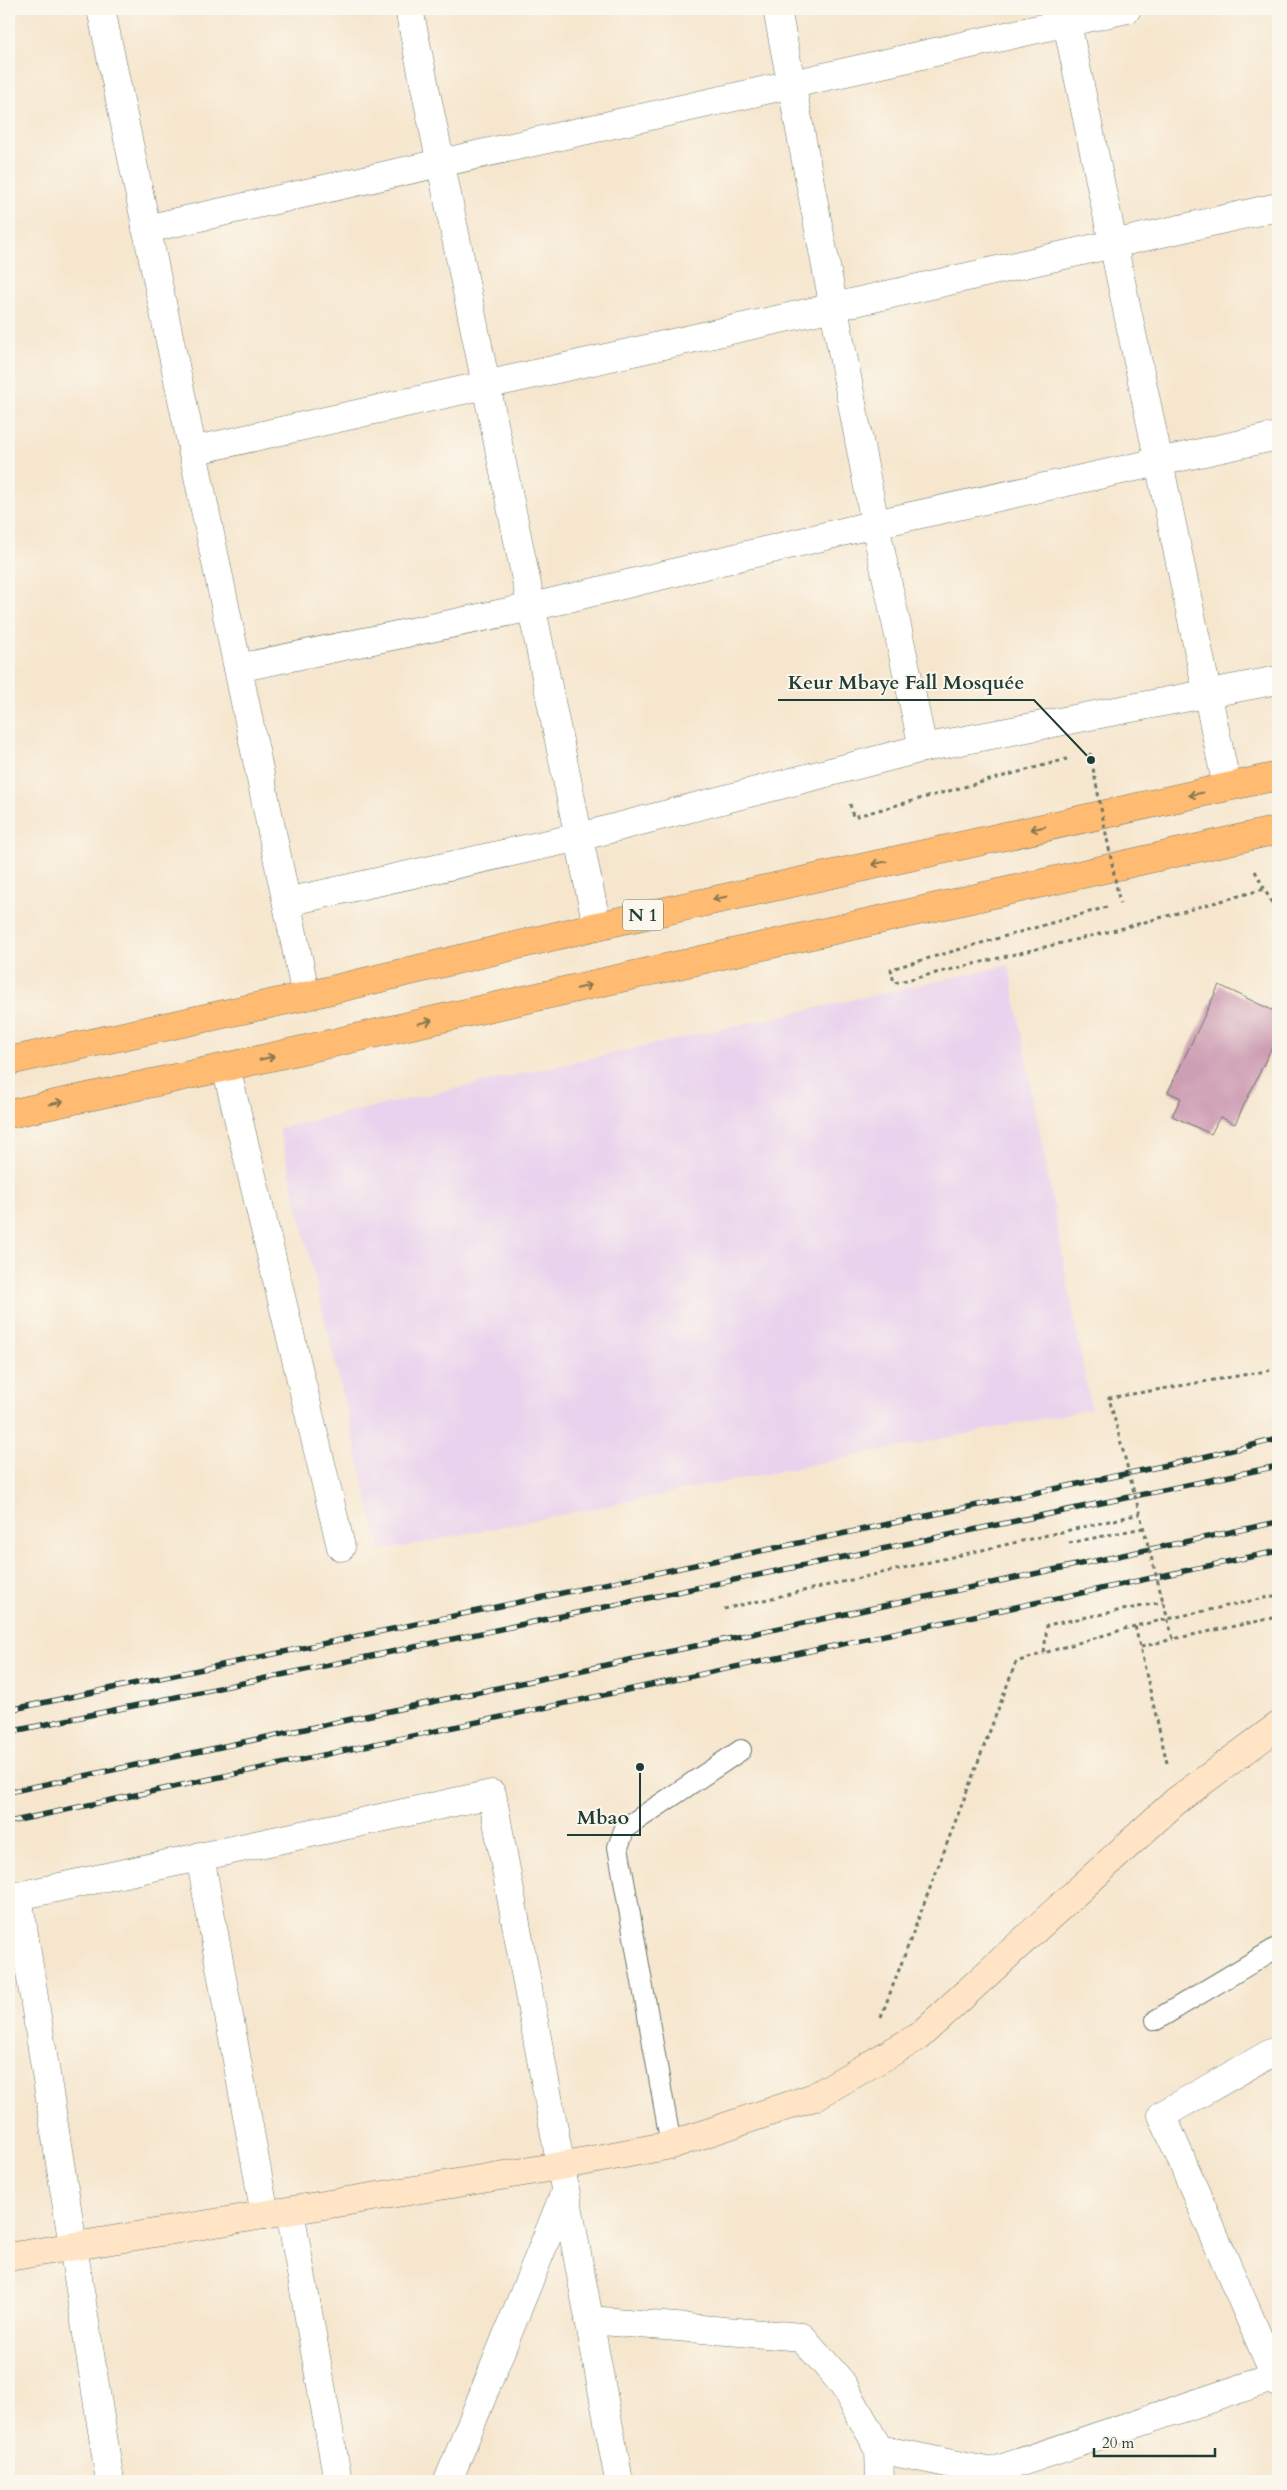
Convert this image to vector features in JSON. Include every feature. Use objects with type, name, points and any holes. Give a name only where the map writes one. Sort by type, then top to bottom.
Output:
[{"type":"highway","name":"N 1","points":[[9,1061],[306,996],[597,926],[1278,776]]},
{"type":"highway","points":[[9,1114],[226,1067],[1278,830]]},
{"type":"street","points":[[101,9],[306,996]]},
{"type":"street","points":[[409,9],[597,926]]},
{"type":"street","points":[[777,9],[875,524],[923,748]]},
{"type":"street","points":[[146,229],[792,84],[1065,15],[1127,9]]},
{"type":"street","points":[[1065,15],[1227,787]]},
{"type":"street","points":[[192,451],[1278,207]]},
{"type":"street","points":[[238,668],[532,607],[875,524],[1278,436]]},
{"type":"street","points":[[287,902],[579,837],[923,748],[1207,692],[1278,680]]},
{"type":"street","points":[[226,1067],[341,1547]]},
{"type":"street","points":[[9,2257],[560,2166],[671,2145],[814,2097],[918,2037],[981,1982],[1176,1801],[1278,1726]]},
{"type":"street","points":[[110,2481],[13,1898],[492,1794],[619,2481]]},
{"type":"street","points":[[200,1856],[338,2481]]},
{"type":"street","points":[[879,2449],[991,2477],[1278,2379],[1162,2115],[1278,2049]]},
{"type":"street","points":[[448,2481],[565,2192]]},
{"type":"street","points":[[589,2320],[802,2337],[842,2383],[879,2449],[880,2481]]},
{"type":"lane","points":[[671,2145],[618,1846],[625,1828],[741,1750]]},
{"type":"lane","points":[[1156,2020],[1278,1947]]},
{"type":"path","points":[[1080,755],[1090,752],[1120,904],[891,969],[894,984],[1116,930],[1264,888]]},
{"type":"path","points":[[860,801],[850,803],[853,817],[1071,758]]},
{"type":"path","points":[[1239,839],[1278,915]]},
{"type":"path","points":[[1173,1639],[1109,1398],[1278,1369]]},
{"type":"path","points":[[724,1609],[1140,1514]]},
{"type":"path","points":[[1069,1544],[1143,1528]]},
{"type":"path","points":[[900,2048],[880,2018],[1016,1662],[1135,1626],[1278,1595]]},
{"type":"path","points":[[1044,1653],[1047,1625],[1163,1602]]},
{"type":"path","points":[[1141,1647],[1278,1617]]},
{"type":"path","points":[[1135,1626],[1176,1801]]},
{"type":"shaded area","points":[[1009,965],[1091,1409],[380,1551],[279,1128]]},
{"type":"building","points":[[1219,985],[1278,1013],[1278,1052],[1271,1049],[1235,1124],[1220,1117],[1211,1134],[1172,1116],[1181,1098],[1168,1092]]},
{"type":"railway","points":[[9,1710],[1191,1460],[1278,1439]]},
{"type":"railway","points":[[9,1732],[1278,1466]]},
{"type":"railway","points":[[9,1792],[1278,1522]]},
{"type":"railway","points":[[9,1822],[1278,1551]]},
{"type":"place","name":"Keur Mbaye Fall Mosquée","points":[[1091,760]]},
{"type":"place","name":"Mbao","points":[[640,1767]]}]
